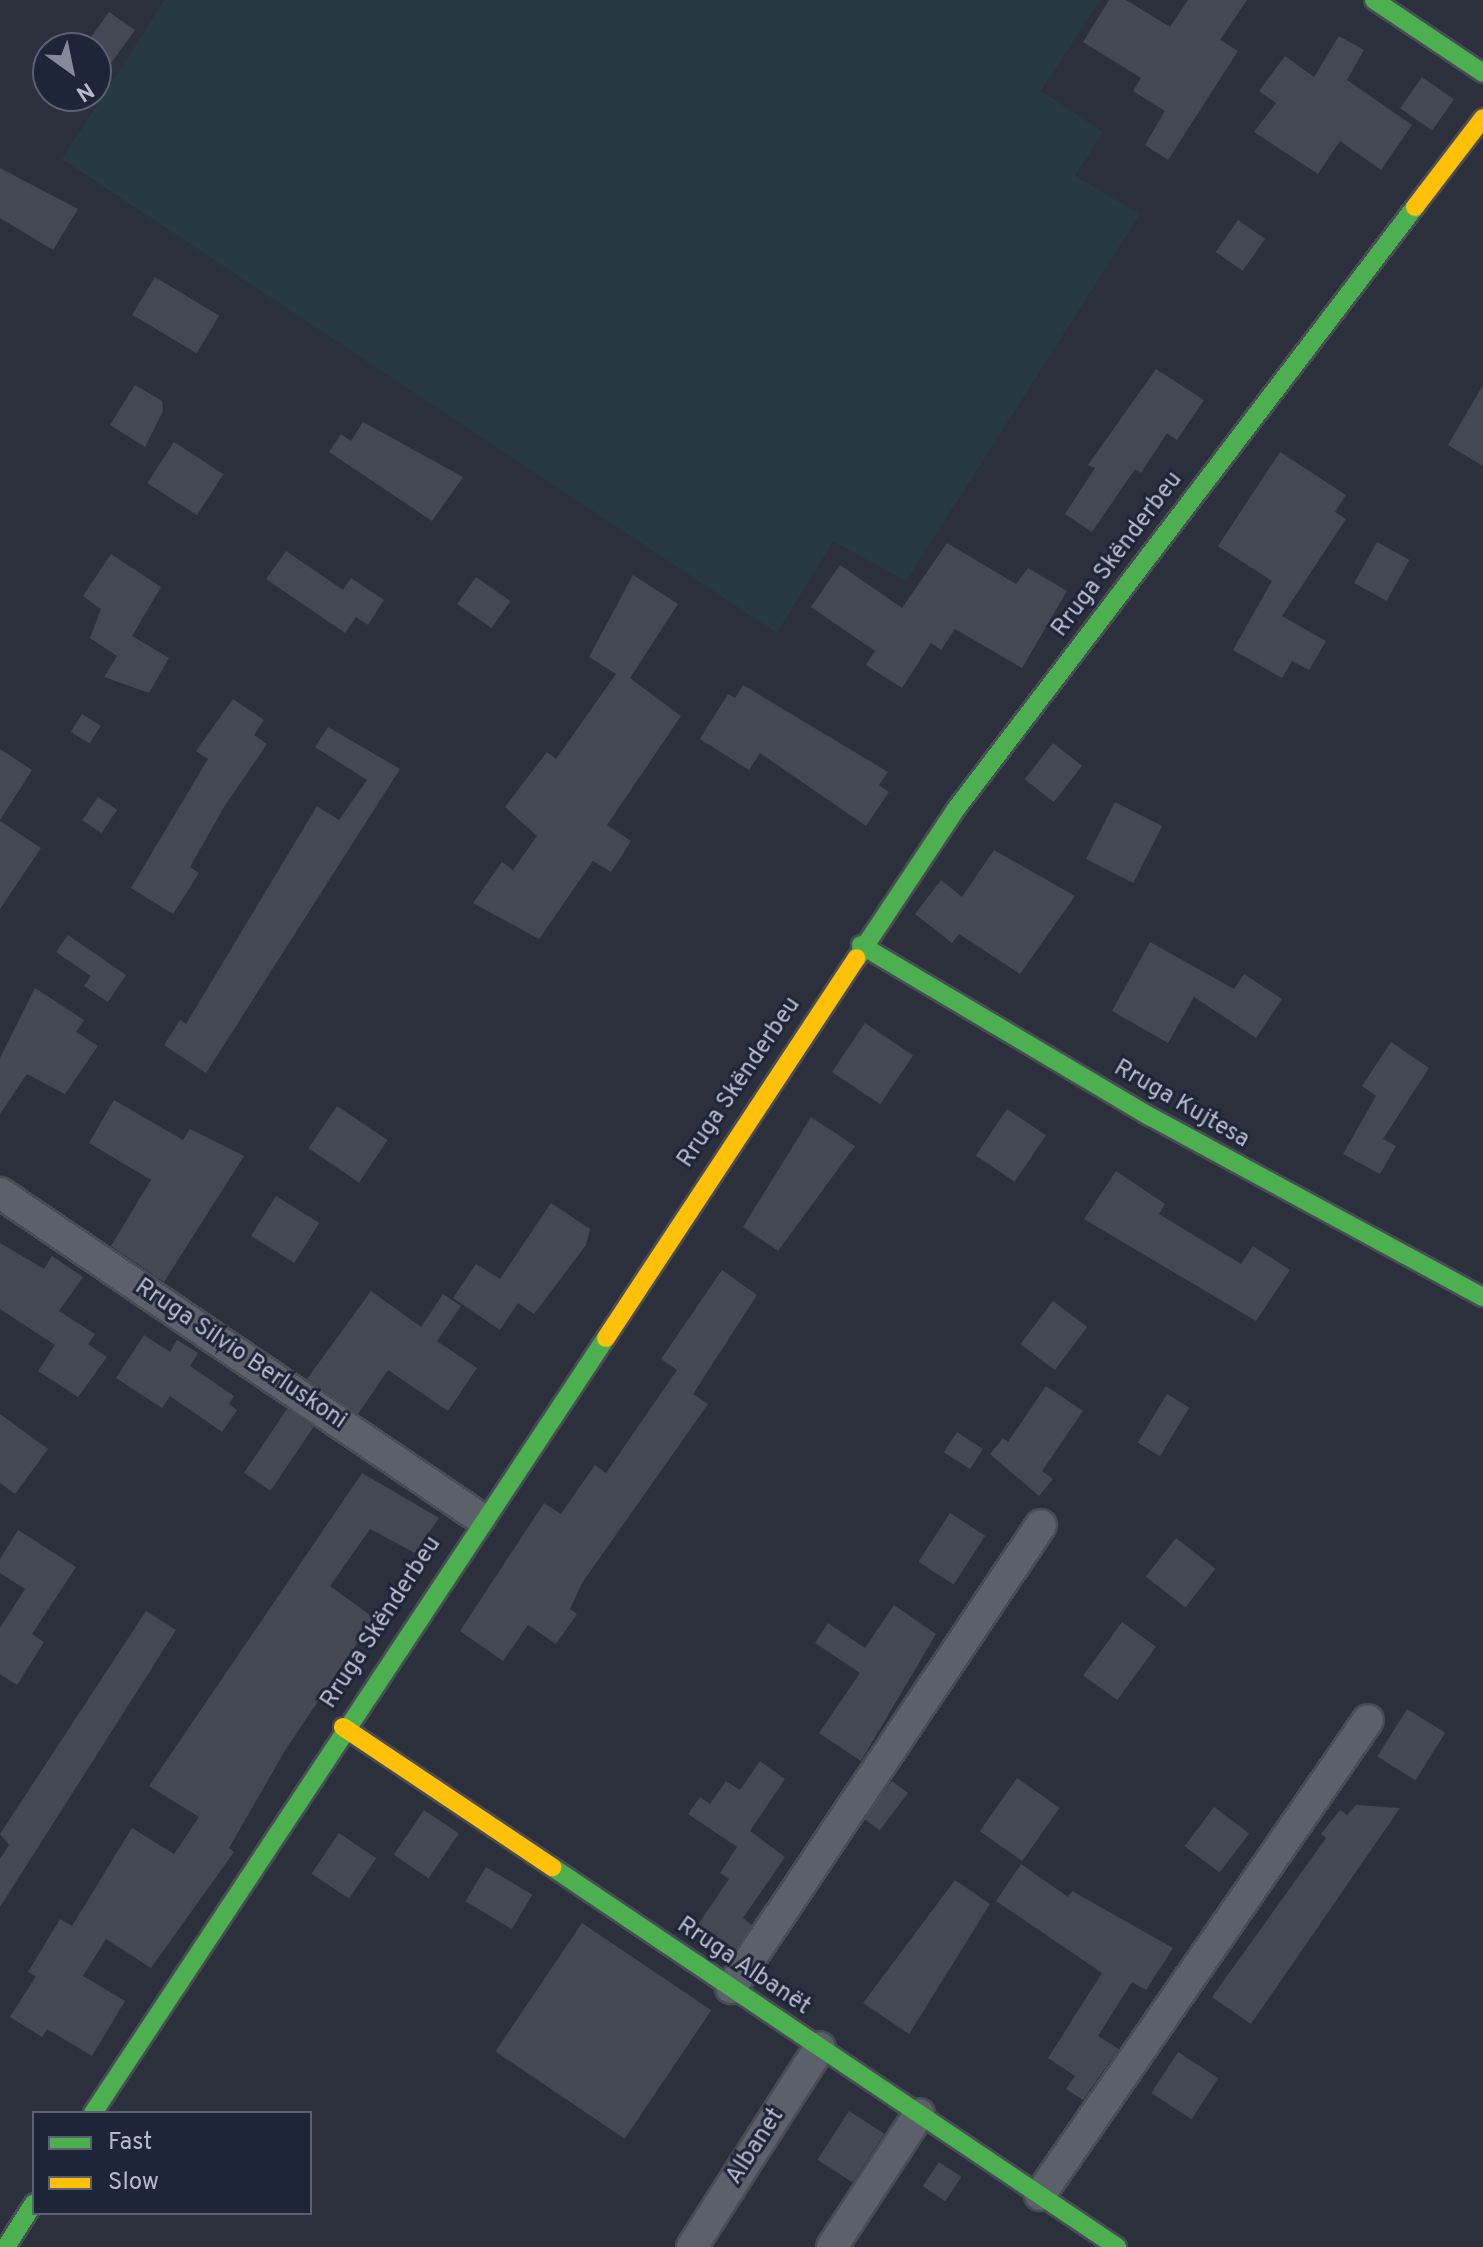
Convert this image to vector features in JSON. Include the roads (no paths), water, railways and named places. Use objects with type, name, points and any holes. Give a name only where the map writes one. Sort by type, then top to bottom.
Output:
[{"type":"main road","points":[[1374,0],[1483,73]]},
{"type":"main road","name":"Rruga Skënderbeu","points":[[94,2111],[480,1518],[861,945],[965,796],[1483,118]]},
{"type":"main road","name":"Rruga Kujtesa","points":[[861,945],[1151,1117],[1483,1297]]},
{"type":"main road","name":"Rruga Albanët","points":[[343,1727],[1117,2247]]},
{"type":"main road","points":[[6,2247],[32,2206]]},
{"type":"street","name":"Rruga Silvio Berluskoni","points":[[0,1193],[480,1518]]},
{"type":"street","points":[[731,1988],[1041,1525]]},
{"type":"street","points":[[1040,2195],[1368,1720]]},
{"type":"street","name":"Albanet","points":[[692,2247],[820,2047]]},
{"type":"street","points":[[832,2247],[919,2114]]}]
